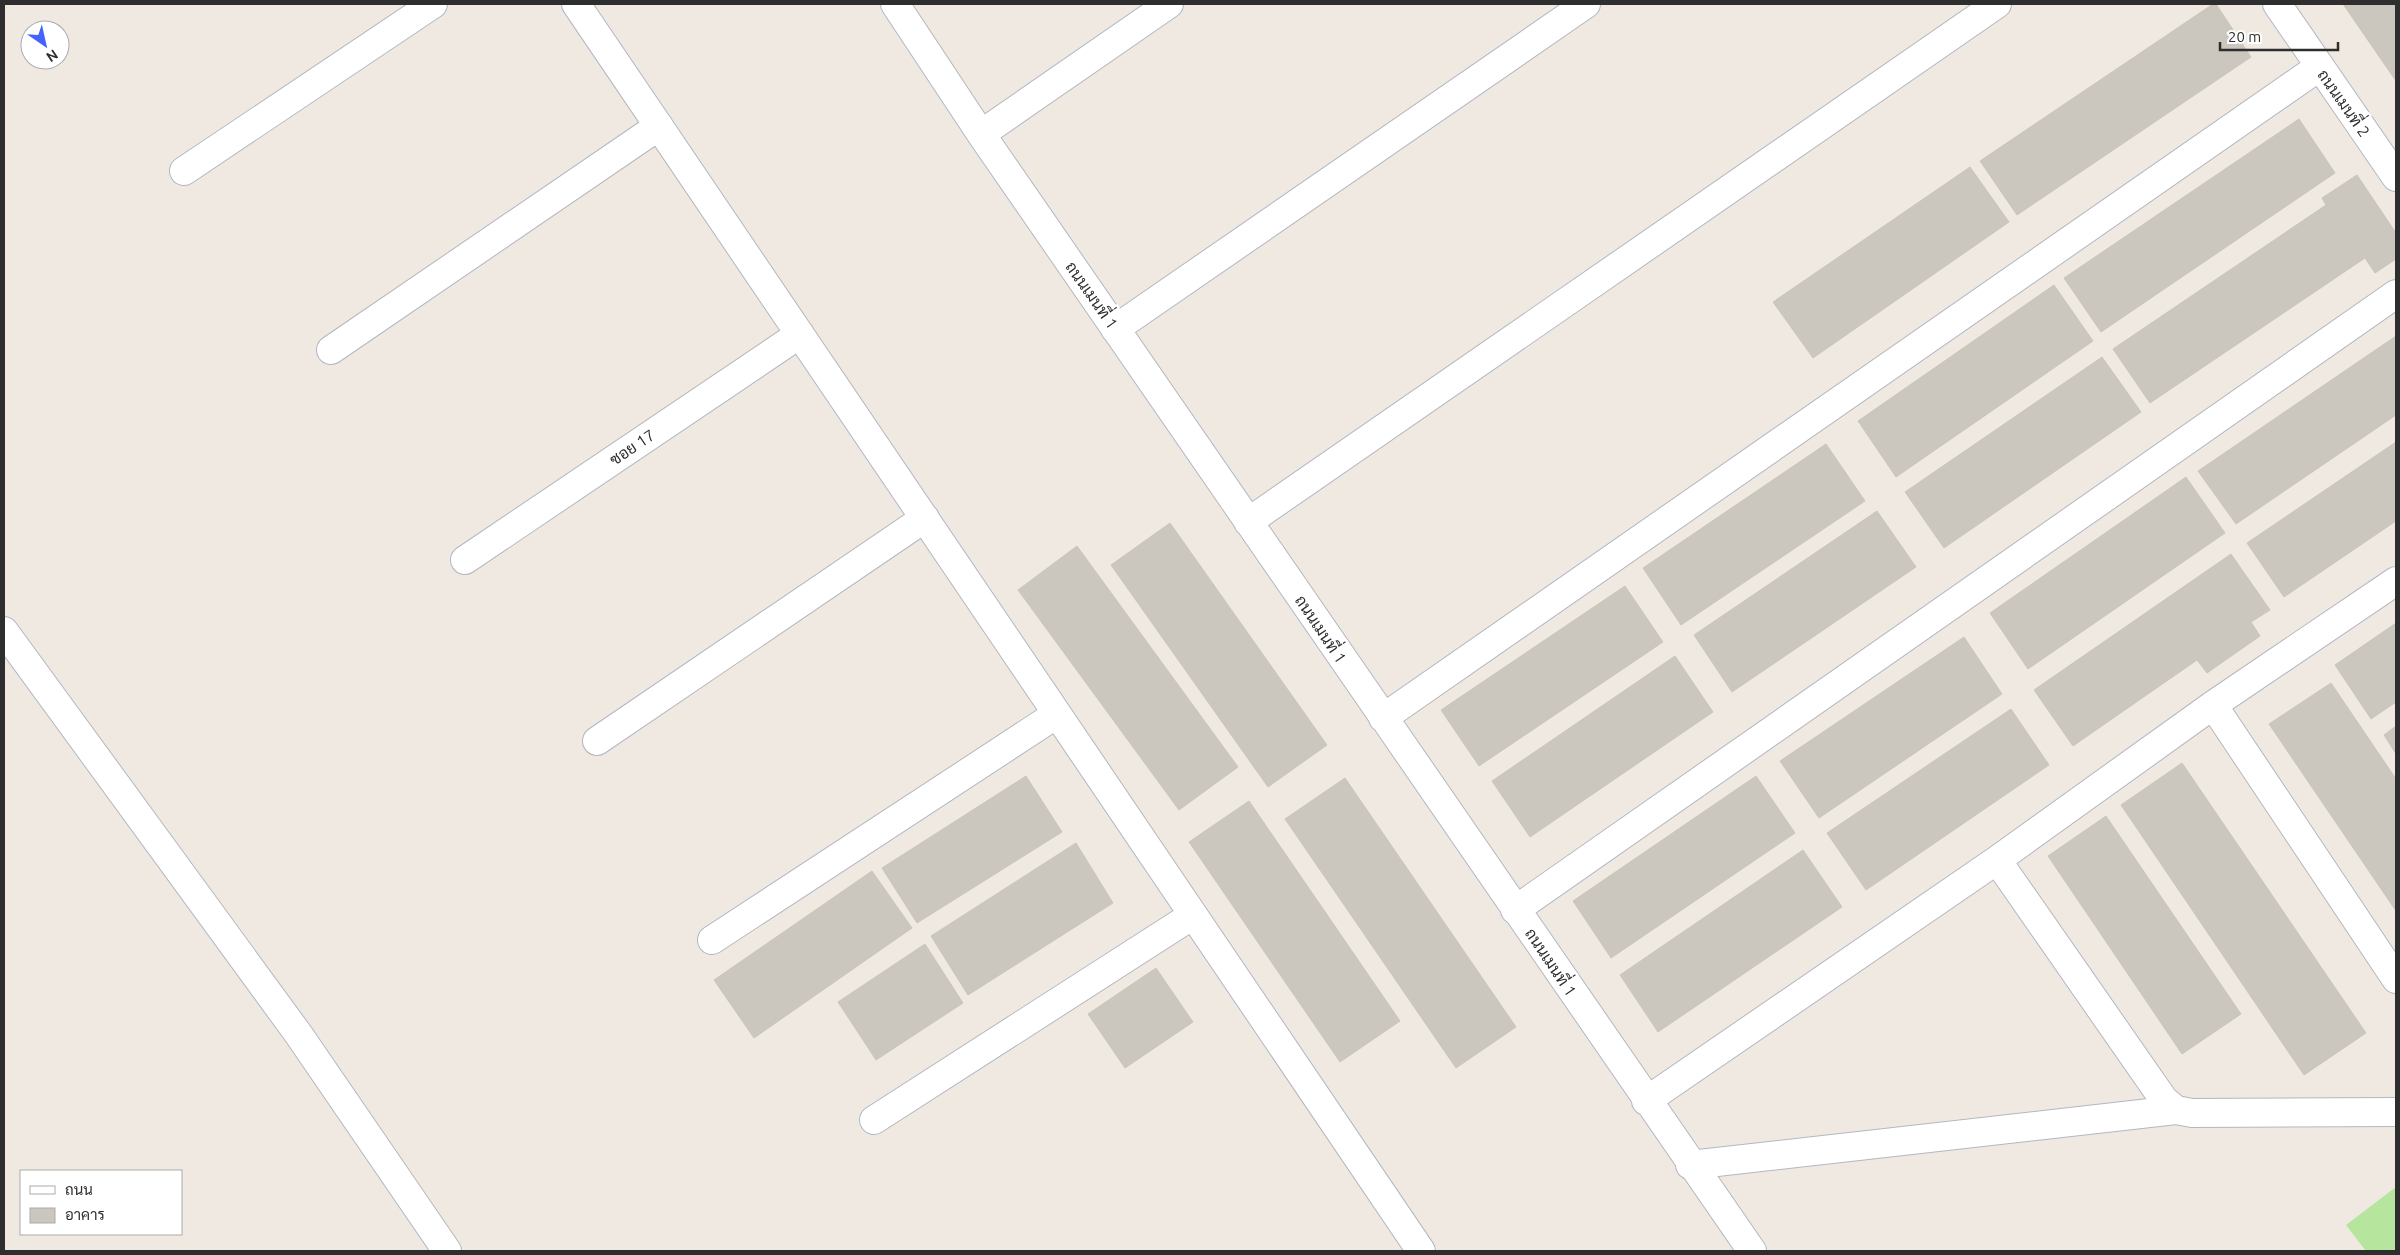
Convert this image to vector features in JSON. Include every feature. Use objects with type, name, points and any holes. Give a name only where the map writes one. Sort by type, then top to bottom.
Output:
[{"type":"street","points":[[184,171],[433,4]]},
{"type":"street","points":[[576,4],[1421,1251]]},
{"type":"street","name":"ถนนเมนที่ 1","points":[[895,4],[981,134],[1115,329],[1690,1165],[1752,1251]]},
{"type":"street","points":[[981,134],[1169,4]]},
{"type":"street","points":[[1115,329],[1586,4]]},
{"type":"street","points":[[1248,522],[1997,4]]},
{"type":"street","name":"ถนนเมนที่ 2","points":[[2277,4],[2396,177]]},
{"type":"street","points":[[1383,718],[2319,67]]},
{"type":"street","points":[[331,350],[659,126]]},
{"type":"street","points":[[1515,910],[2396,294]]},
{"type":"street","name":"ซอย 17","points":[[464,560],[800,334]]},
{"type":"street","points":[[597,741],[925,518]]},
{"type":"street","points":[[1646,1101],[1997,860],[2213,705],[2396,581]]},
{"type":"street","points":[[4,631],[299,1035],[447,1251]]},
{"type":"street","points":[[2213,705],[2396,979]]},
{"type":"street","points":[[712,940],[1057,714]]},
{"type":"street","points":[[1997,860],[2164,1100],[2176,1110]]},
{"type":"street","points":[[874,1120],[1193,915]]},
{"type":"street","points":[[1690,1165],[2176,1110],[2192,1113],[2396,1112]]},
{"type":"green space","points":[[2396,1187],[2396,1251],[2366,1251],[2346,1225]]},
{"type":"building","points":[[2213,4],[2216,4],[2251,57],[2017,215],[1980,161]]},
{"type":"building","points":[[2343,4],[2396,4],[2396,81]]},
{"type":"building","points":[[2299,119],[2335,173],[2101,332],[2064,278]]},
{"type":"building","points":[[1970,167],[2009,222],[1813,358],[1773,302]]},
{"type":"building","points":[[2357,175],[2396,233],[2396,259],[2375,273],[2365,258],[2150,403],[2113,349],[2326,205],[2322,198]]},
{"type":"building","points":[[2054,285],[2093,341],[1896,477],[1858,421]]},
{"type":"building","points":[[2396,336],[2396,415],[2236,524],[2198,471]]},
{"type":"building","points":[[2102,357],[2141,412],[1944,548],[1905,492]]},
{"type":"building","points":[[2396,442],[2396,521],[2284,597],[2247,543]]},
{"type":"building","points":[[1826,444],[1865,501],[1681,625],[1643,568]]},
{"type":"building","points":[[2186,477],[2225,533],[2028,669],[1990,613]]},
{"type":"building","points":[[1877,511],[1916,567],[1732,692],[1694,635]]},
{"type":"building","points":[[1170,523],[1327,745],[1268,787],[1111,565]]},
{"type":"building","points":[[1077,546],[1238,767],[1179,810],[1018,590]]},
{"type":"building","points":[[2231,554],[2270,610],[2251,622],[2260,636],[2207,673],[2197,660],[2073,746],[2034,690]]},
{"type":"building","points":[[1625,586],[1663,642],[1479,766],[1441,710]]},
{"type":"building","points":[[2396,623],[2396,702],[2371,719],[2335,665]]},
{"type":"building","points":[[1964,637],[2002,694],[1819,818],[1780,761]]},
{"type":"building","points":[[1675,656],[1713,712],[1530,837],[1492,781]]},
{"type":"building","points":[[2331,683],[2396,779],[2396,911],[2269,724]]},
{"type":"building","points":[[2011,709],[2049,765],[1866,890],[1827,833]]},
{"type":"building","points":[[2396,726],[2396,754],[2384,735]]},
{"type":"building","points":[[2182,763],[2366,1033],[2304,1075],[2121,805]]},
{"type":"building","points":[[1026,776],[1062,832],[917,923],[882,868]]},
{"type":"building","points":[[1756,776],[1795,833],[1611,958],[1573,901]]},
{"type":"building","points":[[1345,778],[1516,1027],[1456,1068],[1285,819]]},
{"type":"building","points":[[1249,801],[1400,1021],[1340,1062],[1189,842]]},
{"type":"building","points":[[2106,816],[2241,1014],[2182,1054],[2048,856]]},
{"type":"building","points":[[1076,843],[1113,903],[968,995],[931,936]]},
{"type":"building","points":[[1803,850],[1842,907],[1658,1032],[1620,975]]},
{"type":"building","points":[[872,871],[912,928],[754,1038],[714,980]]},
{"type":"building","points":[[925,944],[963,1003],[876,1060],[838,1002]]},
{"type":"building","points":[[1156,968],[1193,1022],[1125,1068],[1088,1014]]}]
